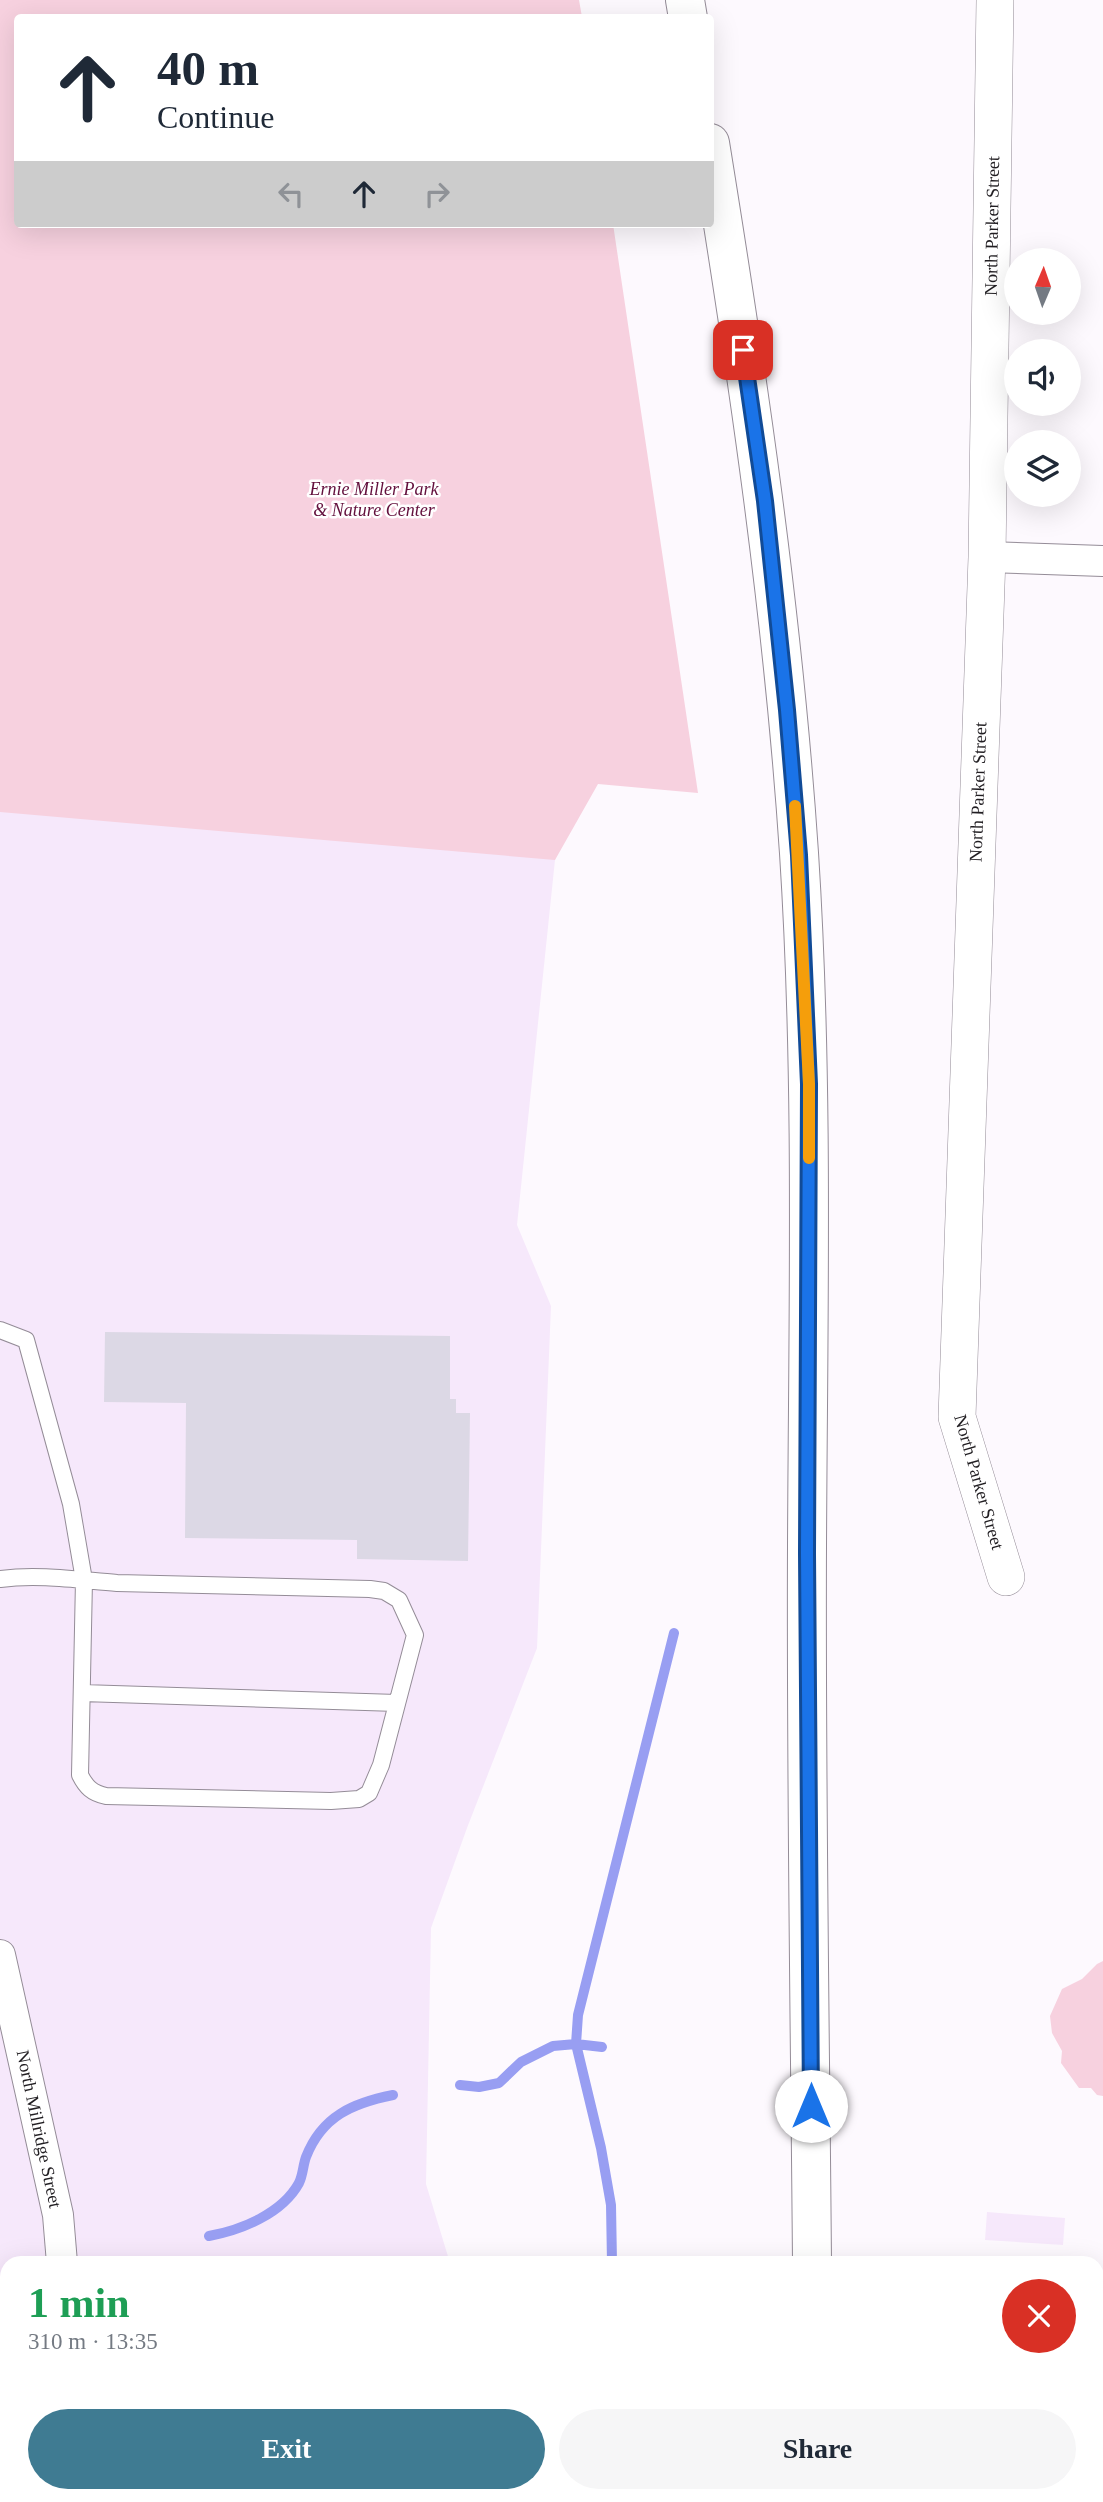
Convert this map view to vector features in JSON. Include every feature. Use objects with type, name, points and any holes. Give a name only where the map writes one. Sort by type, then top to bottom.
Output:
[{"type":"highway","points":[[714,169],[765,501],[799,855],[809,1084],[807,1553],[812,2256]]},
{"type":"street","name":"North Parker Street","points":[[995,0],[987,557],[957,1417],[1006,1577]]},
{"type":"street","points":[[987,557],[1103,561]]},
{"type":"street","name":"North Millridge Street","points":[[0,1955],[58,2215],[61,2256]]},
{"type":"lane","points":[[0,1330],[26,1340],[71,1504],[84,1580],[80,1775],[85,1786],[96,1794],[106,1796],[331,1801],[359,1799],[369,1793],[381,1765],[415,1635],[399,1600],[384,1591],[117,1583],[84,1580],[31,1575],[0,1579]]},
{"type":"lane","points":[[82,1693],[397,1703]]},
{"type":"shaded area","points":[[0,759],[563,783],[517,1225],[551,1306],[537,1648],[431,1928],[426,2184],[448,2256],[0,2256]]},
{"type":"shaded area","points":[[987,2212],[1065,2218],[1063,2245],[985,2240]]},
{"type":"green space","name":"Ernie Miller Park & Nature Center","points":[[0,0],[579,0],[581,14],[14,14],[14,228],[614,228],[698,793],[598,784],[555,860],[0,812]]},
{"type":"green space","points":[[1103,1961],[1103,2096],[1097,2095],[1091,2088],[1079,2088],[1061,2063],[1062,2051],[1052,2033],[1050,2016],[1062,1989],[1082,1979]]},
{"type":"building","points":[[105,1332],[450,1336],[450,1399],[456,1399],[456,1413],[470,1413],[468,1561],[357,1559],[357,1540],[185,1538],[186,1403],[104,1402]]},
{"type":"waterway","points":[[612,2256],[611,2205],[601,2148],[576,2044],[578,2015],[674,1633]]},
{"type":"waterway","points":[[460,2085],[479,2087],[499,2083],[521,2062],[553,2046],[576,2044],[602,2047]]},
{"type":"waterway","points":[[209,2236],[247,2225],[282,2204],[299,2183],[306,2157],[330,2121],[352,2107],[393,2095]]},
{"type":"slow traffic","points":[[795,806],[809,1084],[809,1158]]},
{"type":"route","points":[[743,350],[765,501],[787,710],[799,855],[809,1084],[807,1553],[811,2106]]}]
